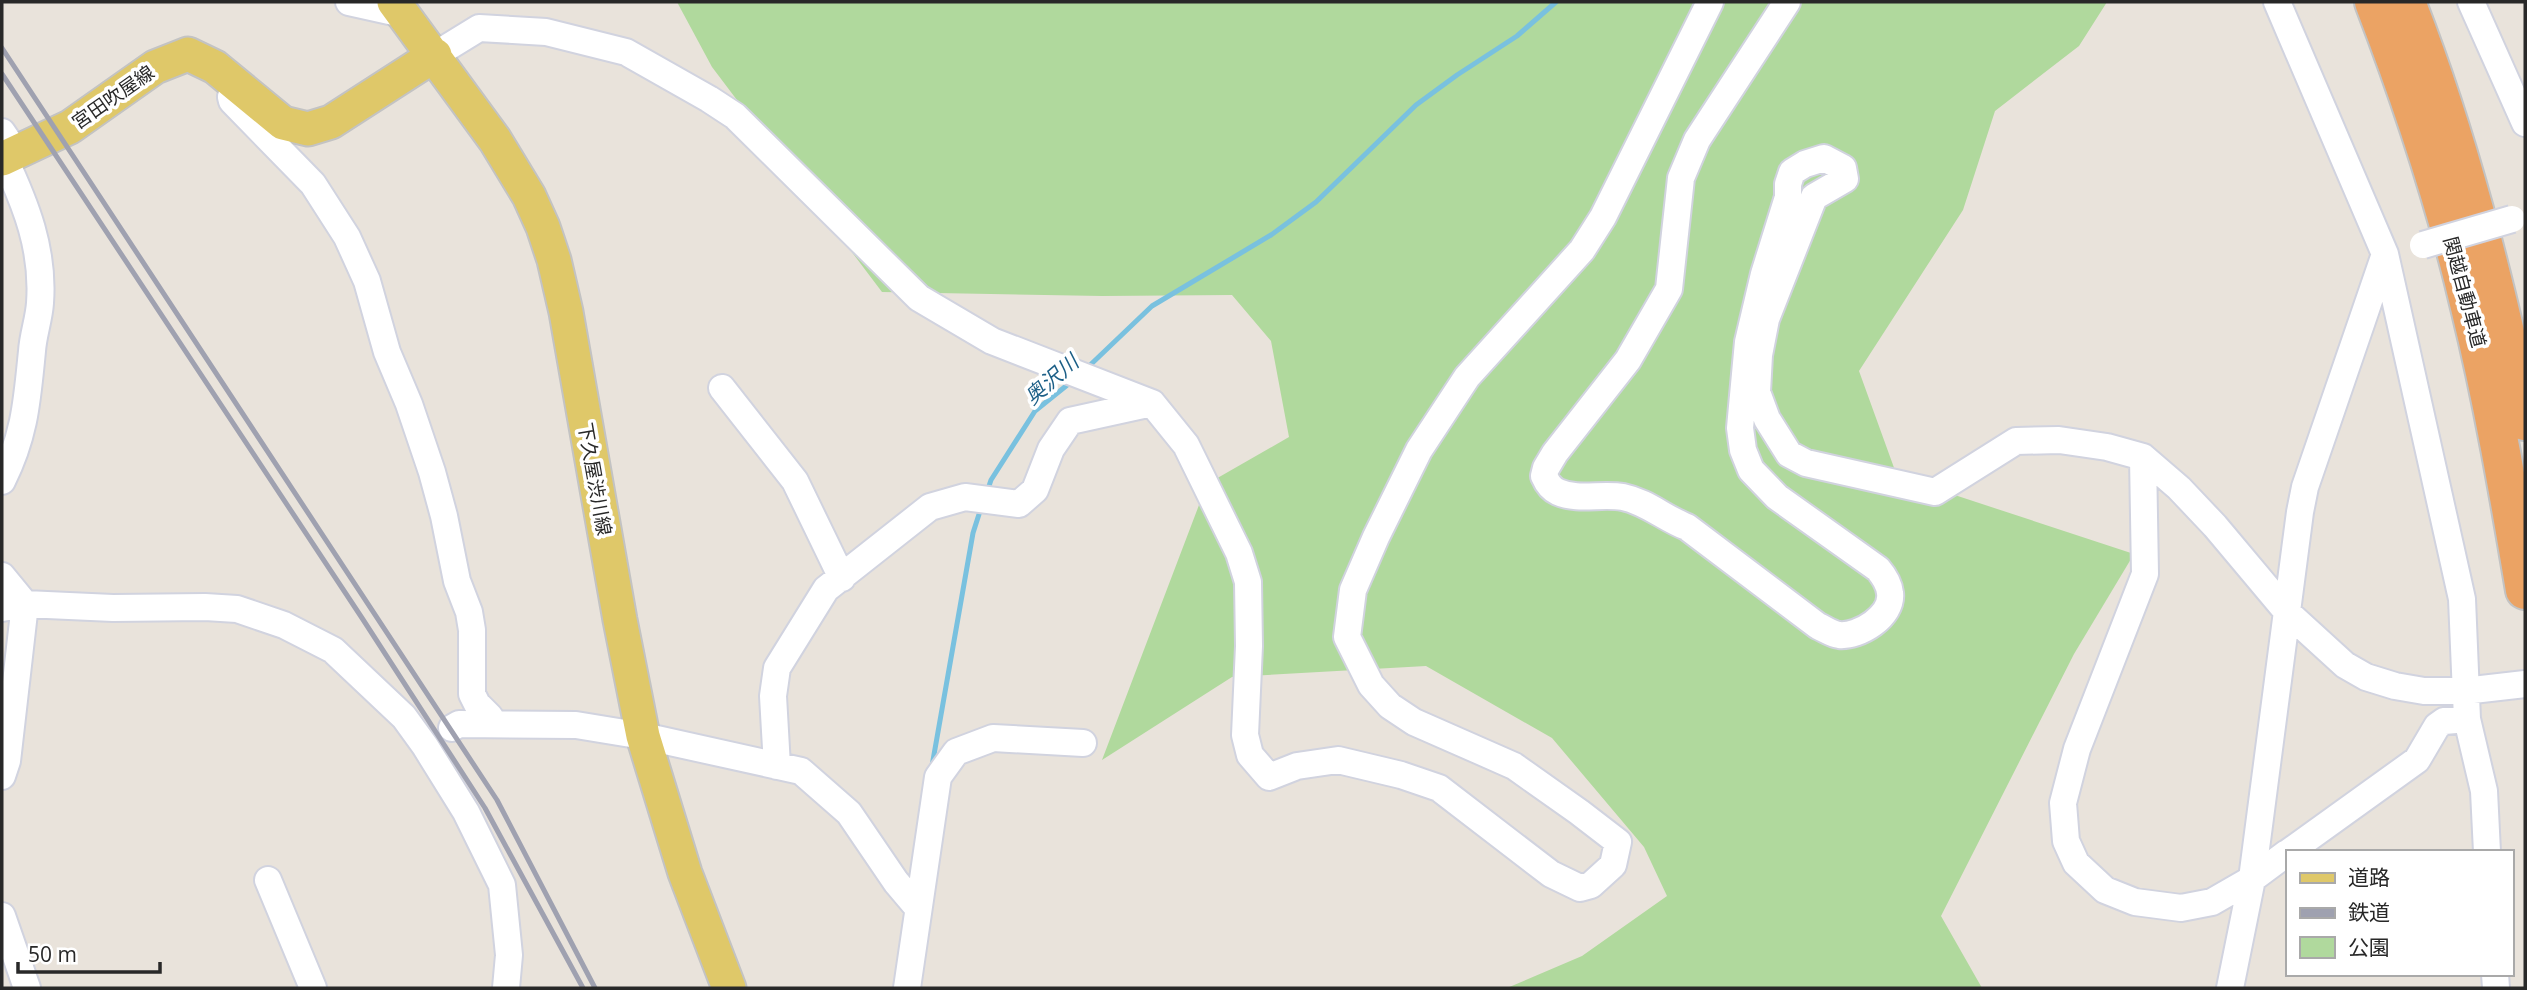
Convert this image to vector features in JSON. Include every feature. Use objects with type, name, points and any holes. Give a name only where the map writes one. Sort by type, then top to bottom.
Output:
[{"type":"highway","name":"関越自動車道","points":[[2374,2],[2432,172],[2470,305],[2502,450],[2525,590]]},
{"type":"highway","name":"関越自動車道","points":[[2406,2],[2460,159],[2497,294],[2525,421]]},
{"type":"main road","name":"下久屋渋川線","points":[[398,8],[495,140],[529,196],[543,227],[554,260],[643,736],[685,873],[729,988]]},
{"type":"main road","name":"宮田吹屋線","points":[[6,151],[70,127],[155,67],[188,54],[215,67],[283,123],[308,129],[331,122],[435,55]]},
{"type":"street","points":[[349,2],[398,8]]},
{"type":"street","points":[[435,55],[480,28],[546,32],[626,52],[735,116],[919,298],[992,341],[1152,403],[1186,445],[1239,553],[1248,582],[1249,646],[1245,735],[1250,755],[1269,777],[1297,766],[1338,760],[1401,775],[1439,789],[1551,874],[1580,888],[1591,885],[1613,865],[1618,842],[1514,766],[1414,722],[1390,706],[1371,685],[1347,637],[1353,590],[1419,450],[1467,377],[1583,250],[1710,2]]},
{"type":"street","points":[[1787,2],[1697,140],[1681,178],[1669,289],[1628,360],[1546,468],[1544,476],[1556,492],[1570,496],[1621,497],[1652,507],[1674,522],[1687,527],[1818,626],[1836,635],[1852,635],[1870,626],[1886,608],[1891,596],[1886,579],[1878,569],[1777,497],[1751,470],[1743,450],[1740,428],[1748,342],[1764,274],[1788,197],[1788,184],[1792,172],[1805,164],[1824,158],[1843,169],[1845,179],[1814,197],[1766,319],[1759,355],[1758,392],[1763,410],[1788,454],[1806,463],[1935,492],[2016,441],[2059,440],[2106,447],[2143,457],[2179,488],[2215,526],[2288,613],[2345,665],[2366,677],[2424,691],[2472,690],[2525,684]]},
{"type":"street","points":[[2277,2],[2385,254],[2462,599],[2472,690],[2467,719],[2484,791],[2487,850]]},
{"type":"street","points":[[2471,2],[2525,123]]},
{"type":"street","points":[[240,88],[231,97],[232,101],[313,184],[347,237],[367,281],[383,343],[432,472],[457,581],[469,612],[472,630],[472,694],[477,704],[490,717],[491,724]]},
{"type":"street","points":[[2,481],[22,434],[32,347],[40,306],[41,280],[41,268],[26,205],[6,151]]},
{"type":"street","points":[[2385,254],[2519,218]]},
{"type":"street","points":[[2230,988],[2252,879],[2305,487],[2385,254]]},
{"type":"street","points":[[722,388],[795,481],[842,578]]},
{"type":"street","points":[[777,766],[773,696],[777,668],[827,589],[929,507],[965,497],[1020,504],[1035,490],[1051,449],[1070,421],[1152,403]]},
{"type":"street","points":[[2143,457],[2145,574],[2077,749],[2063,803],[2066,841],[2076,863],[2105,890],[2135,902],[2181,908],[2212,902],[2252,879],[2286,854]]},
{"type":"street","points":[[2,576],[14,606],[7,761],[2,776]]},
{"type":"street","points":[[14,606],[237,609],[272,621],[332,650],[404,717],[436,738],[466,812],[502,886],[509,956],[506,988]]},
{"type":"street","points":[[2291,850],[2417,760],[2437,726],[2444,721],[2467,719]]},
{"type":"street","points":[[436,738],[459,723],[576,724],[801,771],[849,813],[896,882],[918,908]]},
{"type":"street","points":[[907,988],[938,777],[957,752],[993,738],[1083,743]]},
{"type":"street","points":[[268,880],[313,988]]},
{"type":"street","points":[[2,916],[27,988]]},
{"type":"green space","points":[[677,2],[2107,2],[2079,46],[1995,111],[1963,210],[1859,371],[1897,476],[2134,554],[2074,654],[1941,916],[1982,988],[1507,988],[1582,956],[1667,896],[1644,847],[1552,738],[1426,666],[1232,677],[1102,760],[1207,484],[1289,437],[1271,341],[1232,295],[1102,296],[882,292],[712,67]]},
{"type":"waterway","name":"奥沢川","points":[[1086,369],[1152,306],[1271,235],[1316,202],[1416,105],[1517,36],[1556,2]]},
{"type":"waterway","name":"奥沢川","points":[[987,492],[991,480],[1035,411],[1071,382]]},
{"type":"waterway","name":"奥沢川","points":[[932,766],[973,533],[981,508]]},
{"type":"railway","points":[[2,48],[497,800],[595,988]]},
{"type":"railway","points":[[2,74],[485,808],[583,988]]}]
